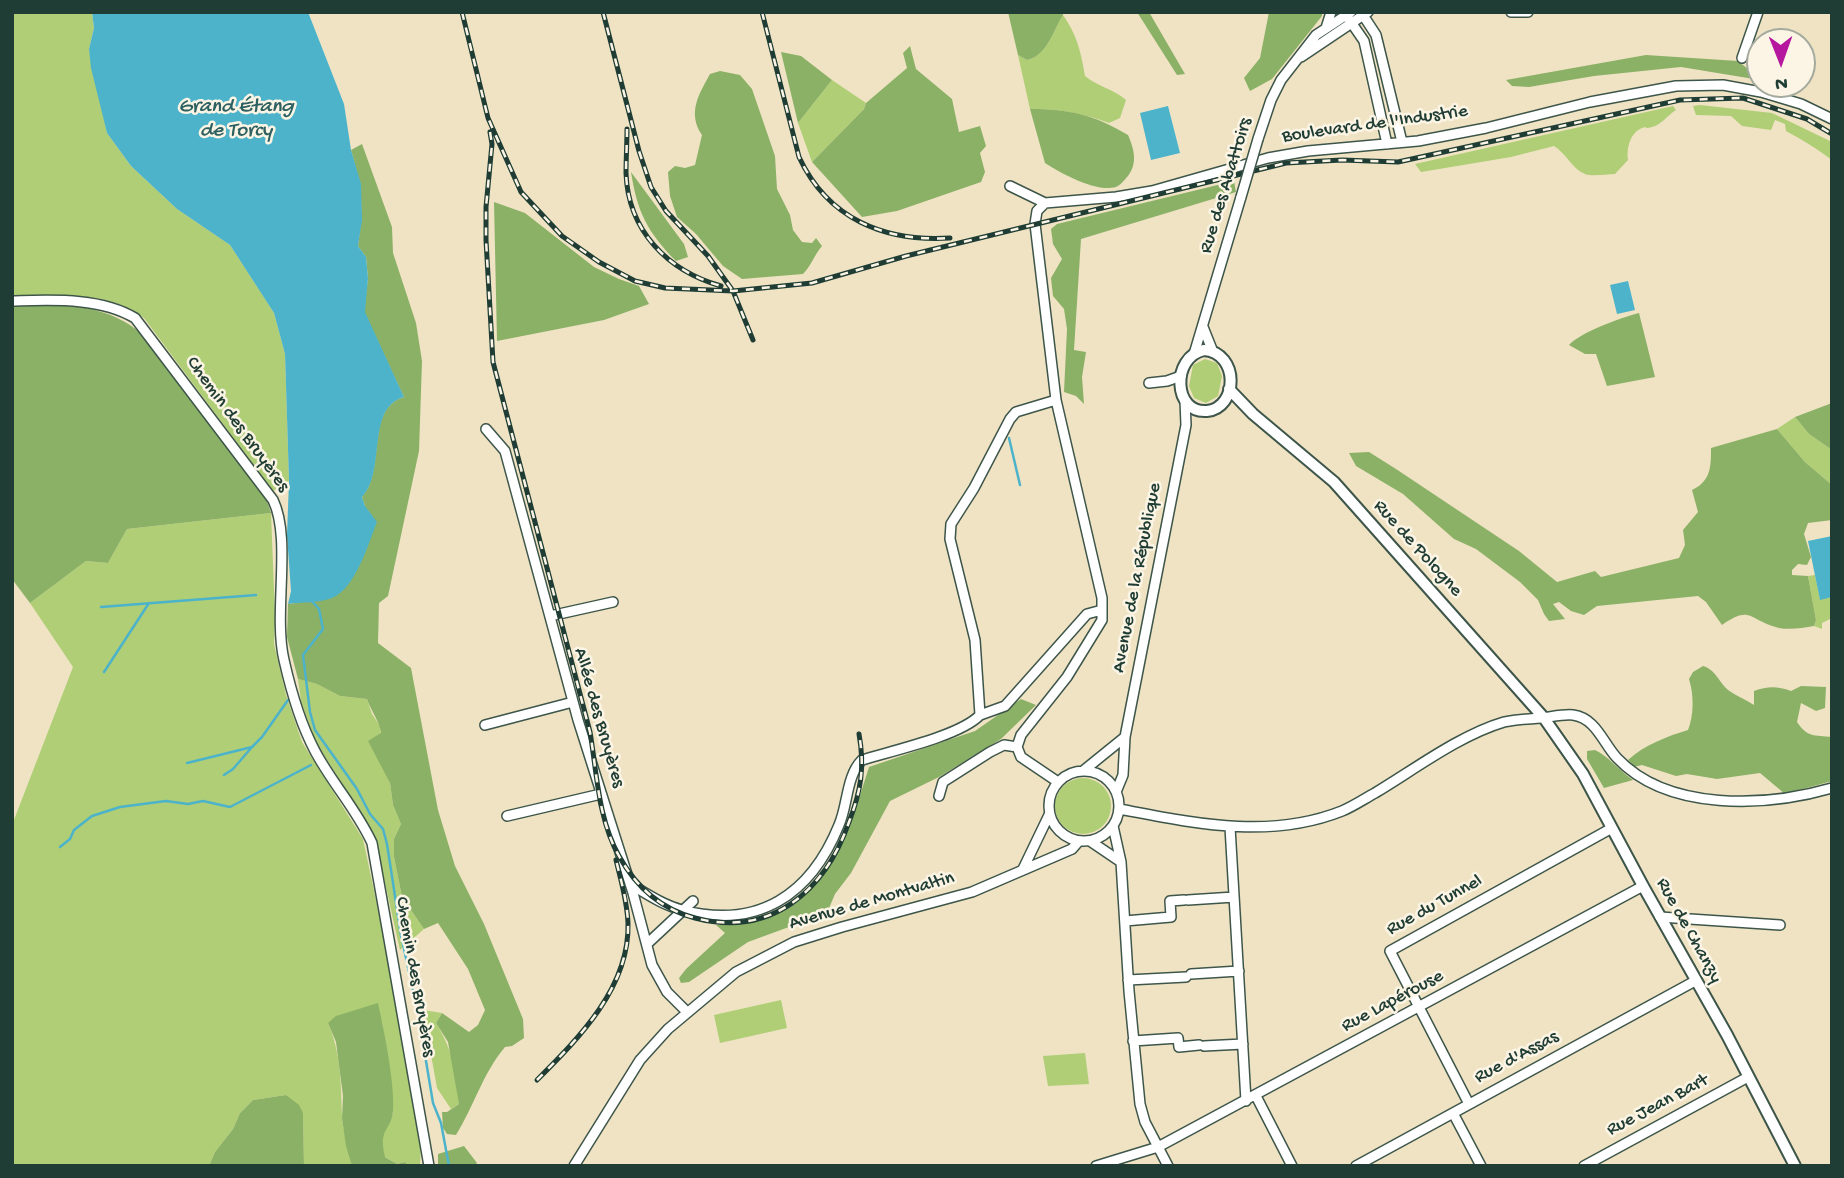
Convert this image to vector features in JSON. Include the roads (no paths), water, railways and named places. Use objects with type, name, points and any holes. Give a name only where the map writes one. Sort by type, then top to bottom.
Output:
[{"type":"main road","points":[[1204,350],[1213,352],[1227,363],[1230,369],[1230,389],[1222,404],[1214,409],[1201,411],[1194,408],[1183,396],[1181,376],[1186,360],[1194,354],[1204,350]]},
{"type":"main road","name":"Rue de Pologne","points":[[1230,389],[1253,414],[1334,482],[1544,718]]},
{"type":"main road","name":"Rue de Pologne","points":[[1222,404],[1253,414]]},
{"type":"main road","name":"Rue de Chanzy","points":[[1544,718],[1583,774],[1795,1166]]},
{"type":"street","points":[[1326,28],[1331,12]]},
{"type":"street","points":[[1511,12],[1528,12]]},
{"type":"street","points":[[1742,58],[1758,12]]},
{"type":"street","points":[[1326,28],[1348,16],[1364,13],[1377,35],[1402,142]]},
{"type":"street","points":[[1297,60],[1348,16]]},
{"type":"street","points":[[1348,16],[1364,41],[1387,144]]},
{"type":"street","name":"Rue des Abattoirs","points":[[1194,354],[1271,100],[1282,80],[1316,35],[1326,28]]},
{"type":"street","name":"Boulevard de l'Industrie","points":[[1045,203],[1152,191],[1268,158],[1308,151],[1402,142],[1486,128],[1590,102],[1676,86],[1723,85],[1761,92],[1801,104],[1832,119]]},
{"type":"street","points":[[1010,186],[1045,203],[1037,211],[1035,224],[1056,400],[1102,598],[1102,620],[1067,677],[1021,735],[1017,747],[1021,757],[1058,782]]},
{"type":"street","name":"Chemin des Bruyères","points":[[12,301],[87,303],[114,308],[135,318],[278,510],[280,631],[285,663],[308,737],[372,843],[429,1166]]},
{"type":"street","points":[[1203,327],[1213,352]]},
{"type":"street","points":[[1181,376],[1149,383],[1183,396]]},
{"type":"street","name":"Avenue de la République","points":[[1116,792],[1124,775],[1125,737],[1186,425],[1183,396]]},
{"type":"street","points":[[980,715],[975,640],[949,531],[1010,419],[1016,412],[1056,400]]},
{"type":"street","points":[[1186,425],[1201,411]]},
{"type":"street","name":"Allée des Bruyères","points":[[486,429],[505,451],[573,702],[630,884],[652,965],[667,992],[687,1012]]},
{"type":"street","points":[[550,616],[613,602]]},
{"type":"street","points":[[630,884],[661,902],[683,910],[723,915],[746,913],[783,900],[814,873],[822,859],[843,815],[853,771],[862,760],[957,730],[972,723],[980,715],[1005,706],[1087,614],[1102,610]]},
{"type":"street","points":[[485,725],[573,702]]},
{"type":"street","points":[[1119,809],[1230,827],[1275,827],[1304,822],[1344,810],[1476,733],[1507,721],[1573,715],[1587,720],[1595,727],[1616,756],[1635,775],[1665,788],[1707,799],[1765,802],[1832,788]]},
{"type":"street","points":[[1083,771],[1125,737]]},
{"type":"street","points":[[939,796],[943,782],[990,752],[1004,745],[1017,747]]},
{"type":"street","points":[[1083,771],[1102,776],[1116,792],[1119,809],[1113,826],[1090,841],[1079,841],[1060,832],[1049,815],[1051,792],[1058,782],[1073,773],[1083,771]]},
{"type":"street","points":[[507,816],[601,794]]},
{"type":"street","points":[[1023,869],[1049,815]]},
{"type":"street","points":[[1113,826],[1121,862],[1128,980],[1140,1104],[1145,1122],[1168,1166]]},
{"type":"street","points":[[1230,827],[1246,1101]]},
{"type":"street","name":"Rue du Tunnel","points":[[1469,1104],[1390,951],[1612,828]]},
{"type":"street","name":"Avenue de Montvaltin","points":[[575,1166],[640,1060],[668,1029],[736,972],[794,942],[972,892],[1072,849],[1079,841]]},
{"type":"street","points":[[1090,841],[1121,862]]},
{"type":"street","name":"Rue Lapérouse","points":[[1096,1166],[1158,1147],[1643,886]]},
{"type":"street","points":[[1125,920],[1171,917],[1170,901],[1234,897]]},
{"type":"street","points":[[647,944],[693,901]]},
{"type":"street","points":[[1660,917],[1780,925]]},
{"type":"street","points":[[1128,980],[1238,971]]},
{"type":"street","name":"Rue d'Assas","points":[[1356,1166],[1695,981]]},
{"type":"street","points":[[1133,1041],[1178,1038],[1179,1046],[1243,1044]]},
{"type":"street","name":"Rue Jean Bart","points":[[1584,1166],[1748,1077]]},
{"type":"street","points":[[1256,1096],[1292,1166]]},
{"type":"street","points":[[1453,1113],[1481,1166]]},
{"type":"water","name":"Grand Étang de Torcy","points":[[92,12],[308,12],[344,104],[351,150],[361,184],[362,220],[358,246],[366,257],[368,278],[365,312],[404,397],[392,403],[384,414],[374,472],[362,497],[377,522],[354,575],[348,585],[332,598],[288,604],[291,591],[287,535],[289,481],[285,354],[274,313],[230,245],[177,209],[131,166],[107,133],[91,68],[89,49],[94,28]]},
{"type":"water","points":[[1168,106],[1180,153],[1151,160],[1140,113]]},
{"type":"water","points":[[1628,281],[1635,310],[1617,314],[1610,285]]},
{"type":"water","points":[[1832,536],[1832,597],[1820,600],[1808,541]]},
{"type":"waterway","points":[[1009,438],[1020,485]]},
{"type":"waterway","points":[[101,607],[256,595]]},
{"type":"waterway","points":[[310,599],[319,609],[323,629],[303,655],[310,712],[315,730],[357,789],[370,814],[383,829],[433,1103],[441,1123],[449,1166]]},
{"type":"waterway","points":[[104,672],[149,603]]},
{"type":"waterway","points":[[187,763],[252,747],[288,700]]},
{"type":"waterway","points":[[224,775],[233,769],[252,747]]},
{"type":"waterway","points":[[60,847],[70,839],[74,830],[92,816],[120,807],[166,801],[188,804],[203,801],[230,807],[311,765]]},
{"type":"railway","points":[[462,12],[488,118],[521,192],[562,236],[599,262],[635,281],[665,288],[733,291],[812,283],[906,256],[1286,163],[1342,160],[1398,162],[1680,100],[1743,98],[1807,119],[1832,134]]},
{"type":"railway","points":[[603,12],[651,187],[666,211],[708,256],[733,291],[753,340]]},
{"type":"railway","points":[[762,12],[799,157],[811,178],[842,211],[861,222],[903,236],[950,238]]},
{"type":"railway","points":[[627,129],[628,194],[643,230],[654,246],[668,259],[684,270],[721,286]]},
{"type":"railway","points":[[490,132],[492,144],[486,240],[493,362],[590,732],[602,811],[619,856],[642,887],[660,903],[683,914],[722,922],[748,921],[771,915],[810,888],[839,847],[861,779],[859,734]]},
{"type":"railway","points":[[537,1080],[585,1029],[599,1010],[621,969],[628,923],[616,860]]}]
